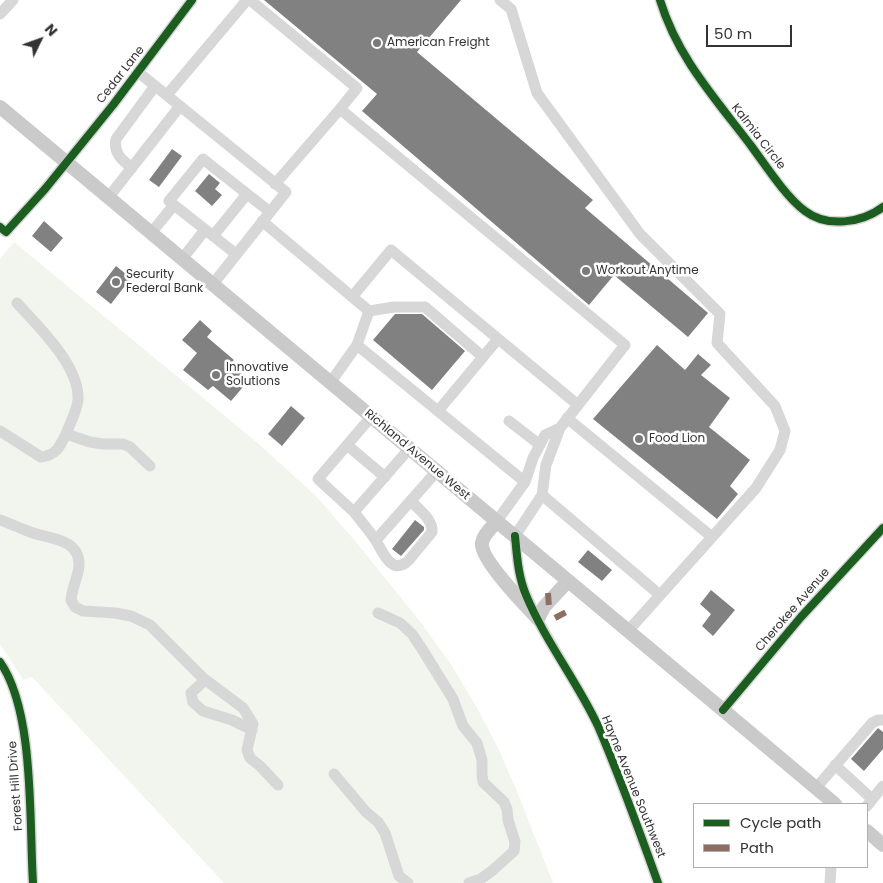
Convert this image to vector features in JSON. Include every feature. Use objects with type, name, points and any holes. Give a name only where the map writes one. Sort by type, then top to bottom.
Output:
[{"type":"main road","name":"Richland Avenue West","points":[[0,107],[834,803]]},
{"type":"main road","points":[[497,521],[482,540],[482,550],[500,576],[538,619],[544,607],[568,581]]},
{"type":"main road","points":[[868,833],[882,843]]},
{"type":"street","points":[[0,14],[13,0]]},
{"type":"street","name":"Cedar Lane","points":[[0,227],[6,232],[45,189],[138,72],[192,0]]},
{"type":"street","points":[[167,95],[248,0],[356,88],[275,184]]},
{"type":"street","points":[[500,0],[511,9],[537,93],[640,234],[720,314],[717,343],[774,406],[785,431],[780,450],[756,488],[628,631]]},
{"type":"street","name":"Kalmia Circle","points":[[660,0],[670,29],[694,71],[772,174],[805,211],[823,219],[847,221],[868,216],[883,207]]},
{"type":"street","points":[[138,72],[286,192],[213,284]]},
{"type":"street","points":[[132,168],[121,159],[114,146],[116,139],[155,86]]},
{"type":"street","points":[[108,198],[180,106]]},
{"type":"street","points":[[340,109],[625,345],[560,428],[546,465],[542,495],[514,536]]},
{"type":"street","points":[[236,254],[169,201],[203,159],[247,194],[266,216],[369,311],[394,307],[425,307],[483,357]]},
{"type":"street","points":[[182,259],[247,194]]},
{"type":"street","points":[[151,233],[174,205]]},
{"type":"street","points":[[352,297],[391,250],[578,405]]},
{"type":"street","points":[[0,431],[41,457],[49,456],[57,452],[78,401],[77,388],[72,373],[51,341],[17,303]]},
{"type":"street","points":[[330,383],[357,345],[369,311]]},
{"type":"street","points":[[438,411],[498,339]]},
{"type":"street","points":[[357,345],[525,482]]},
{"type":"street","points":[[371,417],[318,478],[354,512],[376,540],[384,557],[390,563],[398,565],[405,564],[408,561],[430,535],[432,526],[411,501]]},
{"type":"street","points":[[567,418],[712,537]]},
{"type":"street","points":[[509,420],[540,445]]},
{"type":"street","points":[[497,521],[525,482],[533,458],[545,435],[560,428]]},
{"type":"street","points":[[66,434],[90,442],[123,444],[130,447],[150,466]]},
{"type":"street","points":[[347,445],[385,477]]},
{"type":"street","points":[[354,512],[409,449]]},
{"type":"street","points":[[376,540],[437,471]]},
{"type":"street","points":[[542,495],[660,595]]},
{"type":"street","points":[[0,520],[32,533],[60,539],[74,550],[78,557],[79,565],[71,600],[75,607],[83,611],[114,613],[142,620],[150,625],[206,680],[243,708],[253,724],[248,750],[250,758],[278,785]]},
{"type":"street","name":"Cherokee Avenue","points":[[723,710],[801,617],[883,528]]},
{"type":"street","name":"Hayne Avenue Southwest","points":[[514,536],[522,584],[538,619],[581,692],[597,726],[632,810],[658,883]]},
{"type":"street","points":[[378,613],[400,623],[412,634],[422,649],[453,699],[463,726],[477,743],[482,760],[484,782],[504,802],[507,809],[508,820],[515,842],[514,851],[481,879],[469,883]]},
{"type":"street","name":"Forest Hill Drive","points":[[0,662],[9,678],[21,718],[28,762],[33,883]]},
{"type":"street","points":[[206,680],[191,693],[192,702],[203,711],[232,720],[252,730]]},
{"type":"street","points":[[816,788],[872,723],[881,720]]},
{"type":"street","points":[[835,766],[870,802],[883,786]]},
{"type":"street","points":[[334,774],[381,827],[385,833],[399,876],[408,883]]},
{"type":"street","points":[[830,883],[831,868]]},
{"type":"shaded area","points":[[14,242],[260,445],[316,496],[356,542],[422,624],[452,666],[476,706],[498,748],[516,789],[553,883],[224,883],[32,677],[23,680],[0,644],[0,259]]},
{"type":"building","points":[[264,0],[461,0],[417,52],[593,200],[585,208],[708,313],[688,337],[614,275],[589,305],[362,111],[377,94]]},
{"type":"building","points":[[172,149],[182,156],[159,187],[149,180]]},
{"type":"building","points":[[209,174],[220,183],[215,189],[222,195],[212,206],[195,191]]},
{"type":"building","points":[[44,221],[63,238],[51,252],[32,236]]},
{"type":"building","name":"Security Federal Bank","points":[[116,266],[131,278],[111,304],[96,292]]},
{"type":"building","points":[[395,314],[422,314],[465,351],[432,390],[373,340]]},
{"type":"building","name":"Innovative Solutions","points":[[200,320],[212,331],[207,337],[234,360],[230,364],[249,380],[231,401],[213,386],[208,390],[183,370],[197,353],[182,340]]},
{"type":"building","points":[[657,345],[685,370],[698,354],[711,365],[701,375],[730,398],[709,427],[750,460],[730,486],[738,494],[717,519],[593,419]]},
{"type":"building","points":[[291,406],[305,418],[282,446],[268,434]]},
{"type":"building","points":[[415,520],[424,527],[424,530],[401,556],[392,549]]},
{"type":"building","points":[[588,550],[612,570],[602,581],[578,562]]},
{"type":"building","points":[[711,590],[735,610],[713,636],[702,626],[711,614],[700,604]]},
{"type":"building","points":[[878,728],[883,732],[883,749],[864,771],[851,759]]},
{"type":"marked path","points":[[548,593],[549,608]]},
{"type":"marked path","points":[[555,618],[568,611]]},
{"type":"cycle path","points":[[0,227],[6,232],[45,189],[113,105],[192,0]]},
{"type":"cycle path","points":[[660,0],[677,41],[699,78],[777,181],[798,205],[814,216],[834,221],[855,220],[883,207]]},
{"type":"cycle path","points":[[723,710],[801,617],[883,528]]},
{"type":"cycle path","points":[[515,536],[523,588],[542,629],[581,693],[598,726],[622,784],[658,883]]},
{"type":"cycle path","points":[[0,662],[11,683],[25,738],[30,799],[33,883]]},
{"type":"place","name":"American Freight","points":[[377,43]]},
{"type":"place","name":"Workout Anytime","points":[[586,271]]},
{"type":"place","name":"Security Federal Bank","points":[[116,282]]},
{"type":"place","name":"Innovative Solutions","points":[[216,375]]},
{"type":"place","name":"Food Lion","points":[[639,439]]}]
